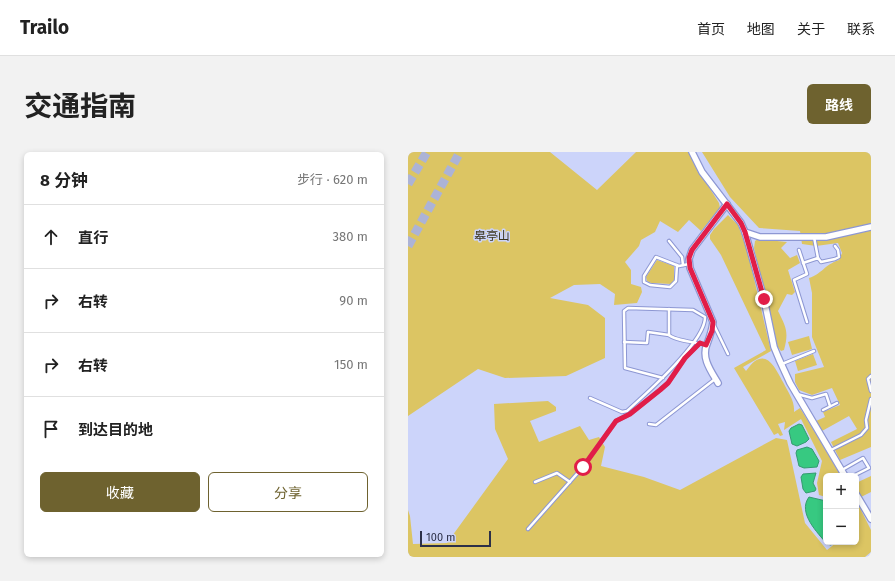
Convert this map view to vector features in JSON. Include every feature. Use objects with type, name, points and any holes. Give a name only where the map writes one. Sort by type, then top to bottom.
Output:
[{"type":"street","points":[[692,152],[702,172],[741,223],[745,232],[764,299],[774,347],[796,394],[843,473]]},
{"type":"street","points":[[717,381],[707,365],[703,344],[712,331],[713,322],[689,258],[692,250],[727,204]]},
{"type":"street","points":[[745,232],[760,237],[826,237],[871,227]]},
{"type":"street","points":[[859,499],[870,517]]},
{"type":"lane","points":[[814,237],[818,258],[821,262],[839,257],[838,250],[835,246]]},
{"type":"lane","points":[[669,240],[682,257],[683,265]]},
{"type":"lane","points":[[799,250],[807,274],[794,280],[807,322]]},
{"type":"lane","points":[[676,265],[676,281],[670,287],[650,285],[644,282],[644,276],[656,257],[676,265],[690,264]]},
{"type":"lane","points":[[803,263],[818,258]]},
{"type":"lane","points":[[590,398],[622,412],[627,411],[663,378],[694,341],[705,324],[705,317],[693,310],[628,308],[624,311],[625,368],[663,378]]},
{"type":"lane","points":[[669,309],[669,335]]},
{"type":"lane","points":[[713,322],[728,354]]},
{"type":"lane","points":[[624,342],[647,343],[648,332],[669,335],[672,338],[694,341],[703,344]]},
{"type":"lane","points":[[528,530],[583,467],[616,421],[630,414],[668,383],[685,358],[703,344]]},
{"type":"lane","points":[[782,364],[814,351]]},
{"type":"lane","points":[[871,376],[868,379],[871,391]]},
{"type":"lane","points":[[649,424],[656,425],[717,381]]},
{"type":"lane","points":[[796,394],[812,398],[826,394],[830,406]]},
{"type":"lane","points":[[830,451],[861,435],[866,428],[866,420],[871,400]]},
{"type":"lane","points":[[822,410],[837,403]]},
{"type":"lane","points":[[841,470],[863,458],[868,468],[859,473]]},
{"type":"lane","points":[[535,482],[557,473],[570,482]]},
{"type":"green space","name":"皋亭山","points":[[408,152],[550,152],[597,190],[636,152],[689,152],[698,172],[719,203],[720,208],[701,231],[689,220],[678,232],[660,221],[655,232],[641,240],[639,246],[625,262],[631,270],[631,284],[641,287],[642,292],[637,303],[614,305],[615,294],[600,284],[574,285],[550,298],[588,305],[605,318],[605,358],[566,376],[505,378],[478,369],[408,416]]},
{"type":"green space","points":[[702,152],[871,152],[871,447],[840,460],[831,442],[857,429],[849,416],[822,431],[816,421],[825,417],[823,412],[840,405],[832,388],[812,395],[799,390],[795,382],[795,374],[824,367],[812,337],[812,293],[809,278],[830,264],[839,260],[842,253],[838,243],[816,246],[802,244],[800,231],[759,228],[730,197]]},
{"type":"green space","points":[[728,215],[738,225],[748,253],[771,351],[743,367],[746,371],[752,363],[758,359],[763,359],[768,360],[776,369],[791,397],[794,412],[800,408],[840,473],[823,473],[823,496],[819,495],[817,483],[822,461],[801,419],[784,430],[785,422],[778,424],[783,435],[780,436],[778,433],[774,435],[734,368],[766,350],[721,255],[710,239],[710,235]]},
{"type":"green space","points":[[758,239],[787,242],[781,248],[790,258],[797,255],[800,263],[788,270],[795,292],[792,295],[787,294],[778,311],[786,330],[784,350],[781,351],[777,346],[754,248],[755,241]]},
{"type":"green space","points":[[657,260],[674,266],[674,280],[671,284],[651,283],[647,281],[646,277]]},
{"type":"green space","points":[[809,336],[812,349],[792,355],[788,342]]},
{"type":"green space","points":[[813,354],[817,365],[798,371],[795,361]]},
{"type":"green space","points":[[548,401],[556,407],[556,411],[530,421],[539,442],[580,426],[589,440],[599,437],[605,447],[601,466],[644,477],[680,490],[776,438],[787,440],[805,523],[827,550],[833,545],[859,545],[859,506],[871,530],[871,552],[865,557],[408,557],[408,510],[413,544],[447,543],[508,459],[495,429],[494,404]]},
{"type":"green space","points":[[871,476],[871,492],[861,497],[859,493],[859,482]]},
{"type":"shaded area","points":[[799,424],[802,425],[809,439],[797,446],[792,444],[789,431],[791,428]]},
{"type":"shaded area","points":[[807,447],[812,449],[819,461],[817,467],[804,468],[799,466],[796,453],[797,450]]},
{"type":"shaded area","points":[[816,473],[813,483],[816,489],[815,491],[806,493],[803,489],[801,477],[803,474]]},
{"type":"shaded area","points":[[809,497],[823,500],[823,539],[807,516],[805,510]]},
{"type":"tunnel","points":[[408,184],[427,152]]},
{"type":"tunnel","points":[[408,246],[460,152]]},
{"type":"route","points":[[583,467],[616,421],[630,414],[668,383],[685,358],[700,343],[706,345],[712,331],[713,322],[690,268],[689,258],[692,250],[727,204],[741,223],[745,232],[764,299]]}]
